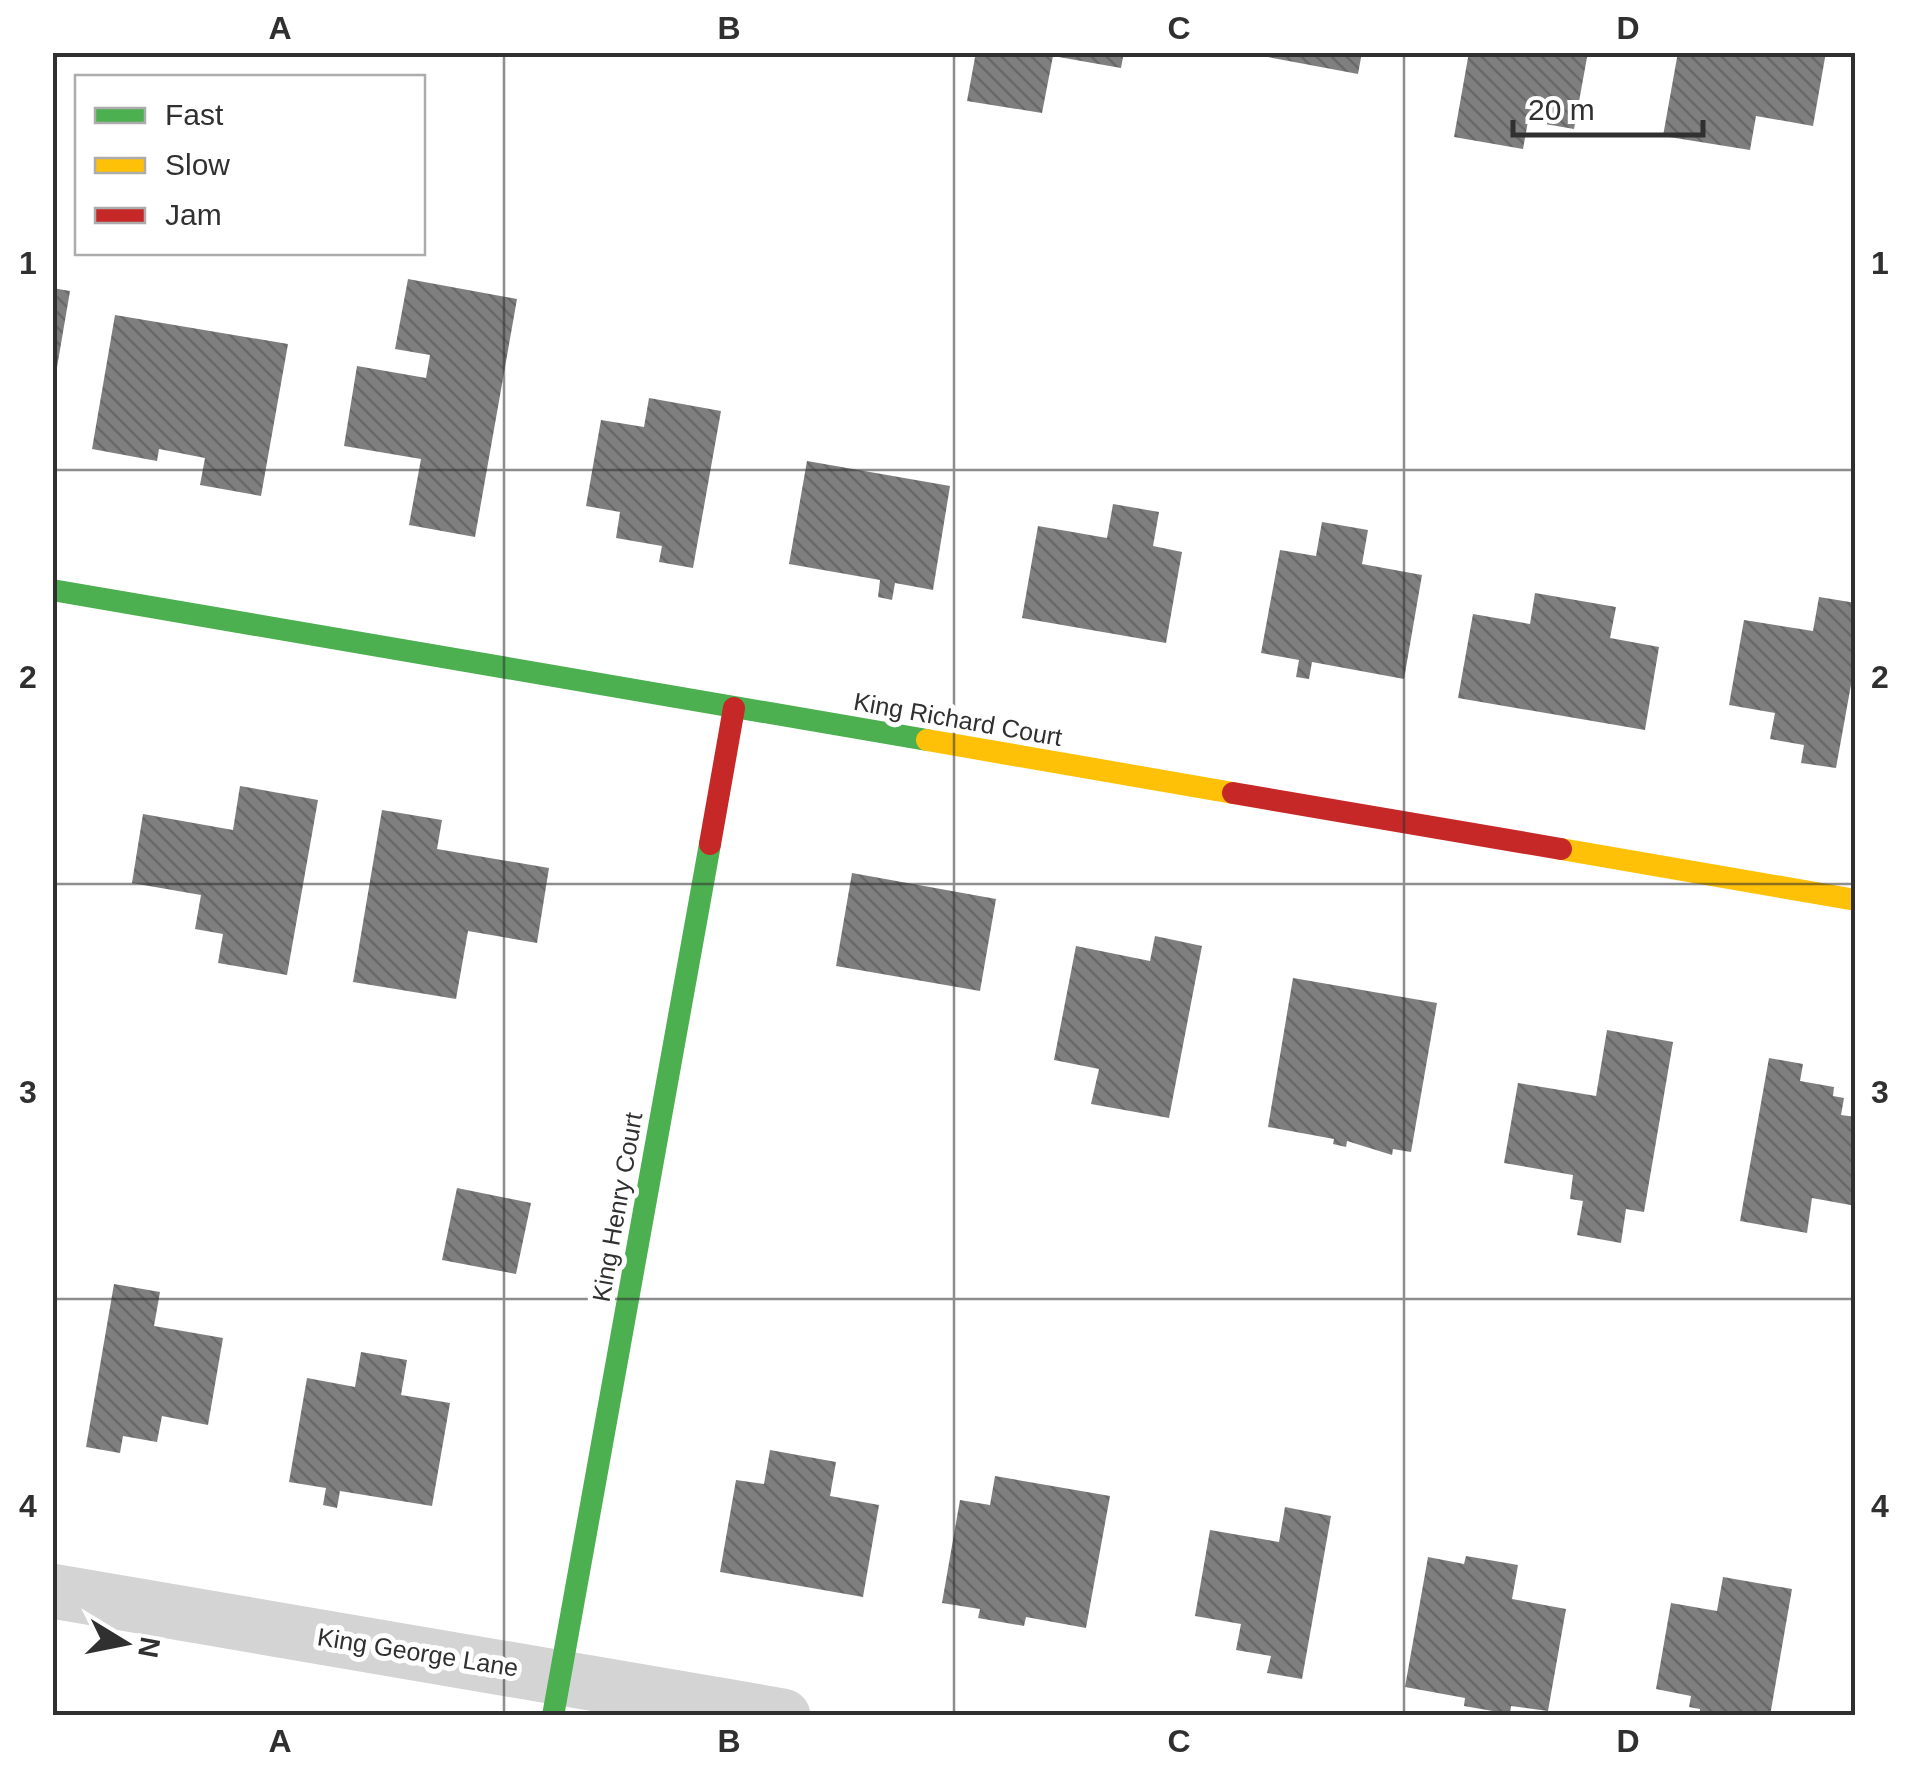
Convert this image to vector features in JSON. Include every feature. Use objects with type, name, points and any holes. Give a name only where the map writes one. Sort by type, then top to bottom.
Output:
[{"type":"street","name":"King Richard Court","points":[[52,590],[1856,900]]},
{"type":"street","name":"King Henry Court","points":[[557,1696],[734,708]]},
{"type":"street","name":"King George Lane","points":[[52,1592],[557,1696],[783,1716]]},
{"type":"building","points":[[976,52],[1124,52],[1121,68],[1053,56],[1042,113],[967,101]]},
{"type":"building","points":[[1241,52],[1362,52],[1358,74]]},
{"type":"building","points":[[1469,52],[1588,52],[1574,129],[1528,121],[1523,149],[1454,137]]},
{"type":"building","points":[[1678,52],[1826,52],[1813,126],[1756,116],[1750,150],[1663,136]]},
{"type":"building","points":[[408,279],[517,299],[475,537],[409,525],[421,459],[344,446],[357,366],[426,378],[430,355],[395,349]]},
{"type":"building","points":[[52,288],[70,291],[55,379],[52,379]]},
{"type":"building","points":[[115,315],[288,344],[261,496],[200,485],[205,458],[159,449],[157,461],[92,449]]},
{"type":"building","points":[[649,398],[721,411],[693,568],[659,562],[662,546],[616,538],[620,512],[586,506],[601,420],[644,427]]},
{"type":"building","points":[[807,461],[950,486],[933,590],[895,583],[892,600],[878,597],[880,580],[789,564]]},
{"type":"building","points":[[1113,504],[1159,512],[1153,546],[1182,552],[1166,643],[1022,618],[1038,526],[1107,538]]},
{"type":"building","points":[[1322,522],[1368,530],[1362,564],[1422,575],[1404,679],[1312,662],[1309,679],[1296,677],[1299,660],[1261,653],[1280,550],[1316,556]]},
{"type":"building","points":[[1535,593],[1616,607],[1610,638],[1659,647],[1645,730],[1458,698],[1473,614],[1530,624]]},
{"type":"building","points":[[1819,597],[1856,603],[1856,657],[1836,768],[1801,763],[1804,745],[1770,739],[1775,713],[1729,705],[1744,620],[1813,631]]},
{"type":"building","points":[[240,786],[318,800],[287,975],[218,963],[223,934],[195,929],[201,895],[132,883],[143,814],[233,830]]},
{"type":"building","points":[[382,810],[442,820],[437,849],[549,868],[537,943],[468,931],[456,999],[353,982]]},
{"type":"building","points":[[852,873],[996,899],[980,991],[836,966]]},
{"type":"building","points":[[1155,936],[1202,946],[1169,1118],[1091,1104],[1099,1069],[1054,1060],[1076,946],[1150,961]]},
{"type":"building","points":[[1293,978],[1437,1003],[1411,1152],[1393,1149],[1392,1155],[1347,1141],[1346,1147],[1333,1144],[1334,1139],[1268,1127]]},
{"type":"building","points":[[1607,1030],[1673,1042],[1644,1212],[1626,1209],[1621,1243],[1577,1235],[1583,1201],[1570,1199],[1573,1175],[1504,1163],[1518,1083],[1596,1096]]},
{"type":"building","points":[[1769,1058],[1803,1064],[1800,1081],[1834,1087],[1833,1096],[1844,1098],[1841,1115],[1856,1117],[1856,1206],[1812,1198],[1807,1233],[1740,1221]]},
{"type":"building","points":[[457,1188],[531,1203],[516,1274],[442,1260]]},
{"type":"building","points":[[114,1284],[160,1292],[154,1326],[223,1338],[208,1425],[162,1416],[157,1442],[123,1436],[120,1453],[86,1447]]},
{"type":"building","points":[[361,1352],[407,1360],[401,1395],[450,1403],[432,1506],[340,1491],[337,1508],[323,1505],[326,1488],[289,1482],[307,1378],[355,1387]]},
{"type":"building","points":[[770,1450],[836,1462],[830,1496],[879,1505],[863,1597],[720,1572],[736,1480],[764,1484]]},
{"type":"building","points":[[995,1476],[1110,1496],[1086,1628],[1026,1617],[1024,1626],[978,1618],[980,1609],[942,1603],[960,1500],[990,1505]]},
{"type":"building","points":[[1285,1507],[1331,1516],[1302,1679],[1267,1673],[1271,1656],[1236,1650],[1241,1624],[1195,1616],[1210,1530],[1279,1542]]},
{"type":"building","points":[[1466,1556],[1518,1565],[1512,1599],[1566,1609],[1548,1711],[1511,1706],[1510,1714],[1464,1706],[1465,1698],[1405,1687],[1428,1557],[1464,1564]]},
{"type":"building","points":[[1723,1577],[1792,1589],[1770,1716],[1699,1716],[1700,1709],[1689,1707],[1691,1696],[1656,1689],[1671,1603],[1717,1611]]},
{"type":"traffic: fast","points":[[52,590],[927,740]]},
{"type":"traffic: fast","points":[[553,1716],[710,844]]},
{"type":"traffic: slow","points":[[927,740],[1233,793]]},
{"type":"traffic: slow","points":[[1561,849],[1856,900]]},
{"type":"traffic: jam","points":[[710,844],[734,708]]},
{"type":"traffic: jam","points":[[1233,793],[1561,849]]}]
